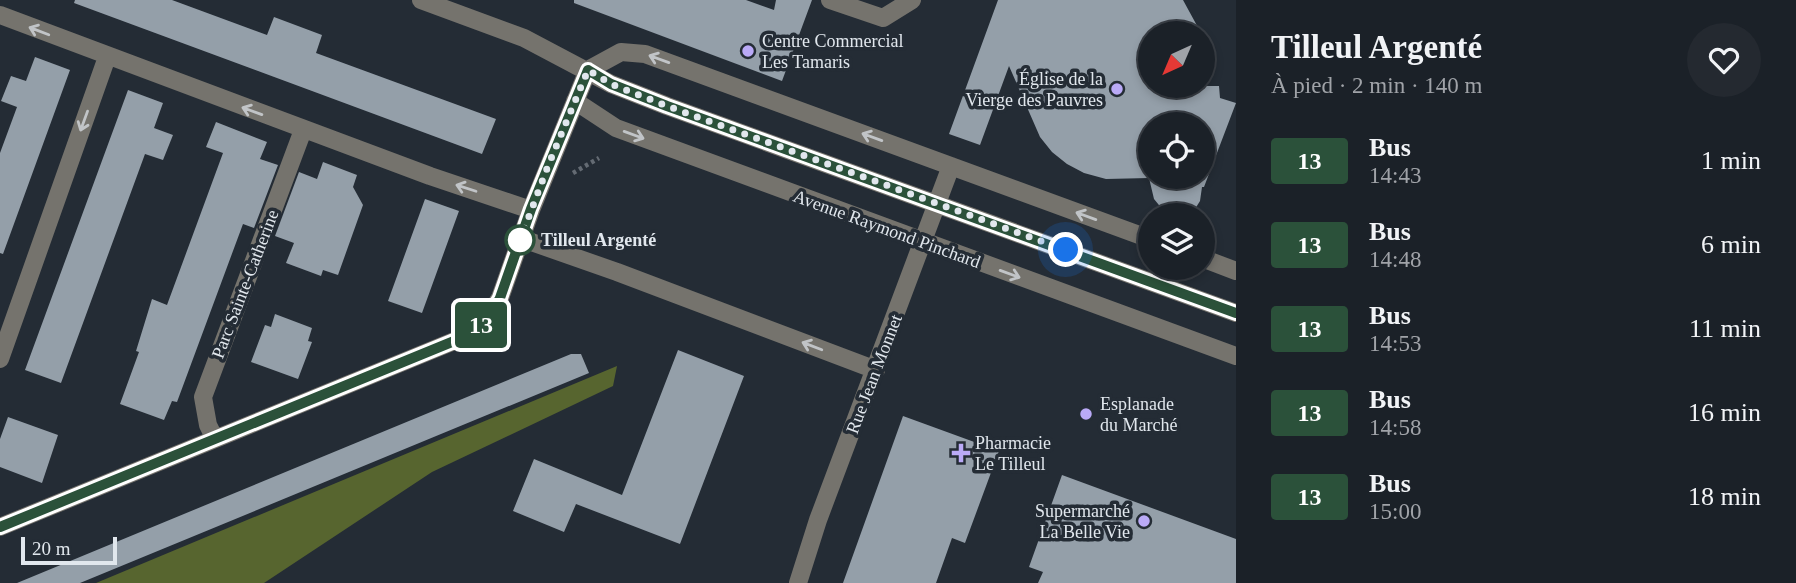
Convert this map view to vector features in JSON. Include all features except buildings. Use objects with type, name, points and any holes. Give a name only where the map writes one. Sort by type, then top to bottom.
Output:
[{"type":"street","points":[[421,0],[524,38],[611,84],[667,106],[1236,313]]},
{"type":"street","points":[[830,0],[883,18],[912,0]]},
{"type":"street","points":[[0,15],[303,130],[531,209]]},
{"type":"street","points":[[0,527],[464,337],[485,323],[500,298],[531,209],[588,70],[621,52],[645,54],[1138,235]]},
{"type":"street","points":[[0,359],[107,57]]},
{"type":"street","name":"Avenue Raymond Pinchard","points":[[575,101],[616,128],[1236,356]]},
{"type":"street","name":"Parc Sainte-Catherine","points":[[215,439],[208,425],[203,397],[303,130]]},
{"type":"street","name":"Rue Jean Monnet","points":[[798,583],[818,520],[951,166]]},
{"type":"street","points":[[520,238],[876,370]]},
{"type":"street","points":[[1215,263],[1236,271]]},
{"type":"green space","points":[[617,366],[613,386],[432,472],[264,583],[96,583]]},
{"type":"bus line","name":"13","points":[[0,527],[464,337],[485,323],[500,298],[531,209],[588,70],[611,84],[667,106],[1236,313]]},
{"type":"place","name":"Centre Commercial Les Tamaris","points":[[748,51]]},
{"type":"place","name":"Église de la Vierge des Pauvres","points":[[1117,89]]},
{"type":"place","name":"Tilleul Argenté","points":[[520,240]]},
{"type":"place","name":"Esplanade du Marché","points":[[1086,414]]},
{"type":"place","name":"Pharmacie Le Tilleul","points":[[961,453]]},
{"type":"place","name":"Supermarché La Belle Vie","points":[[1144,521]]},
{"type":"route","points":[[520,240],[588,70],[611,84],[667,106],[1066,250]]}]
